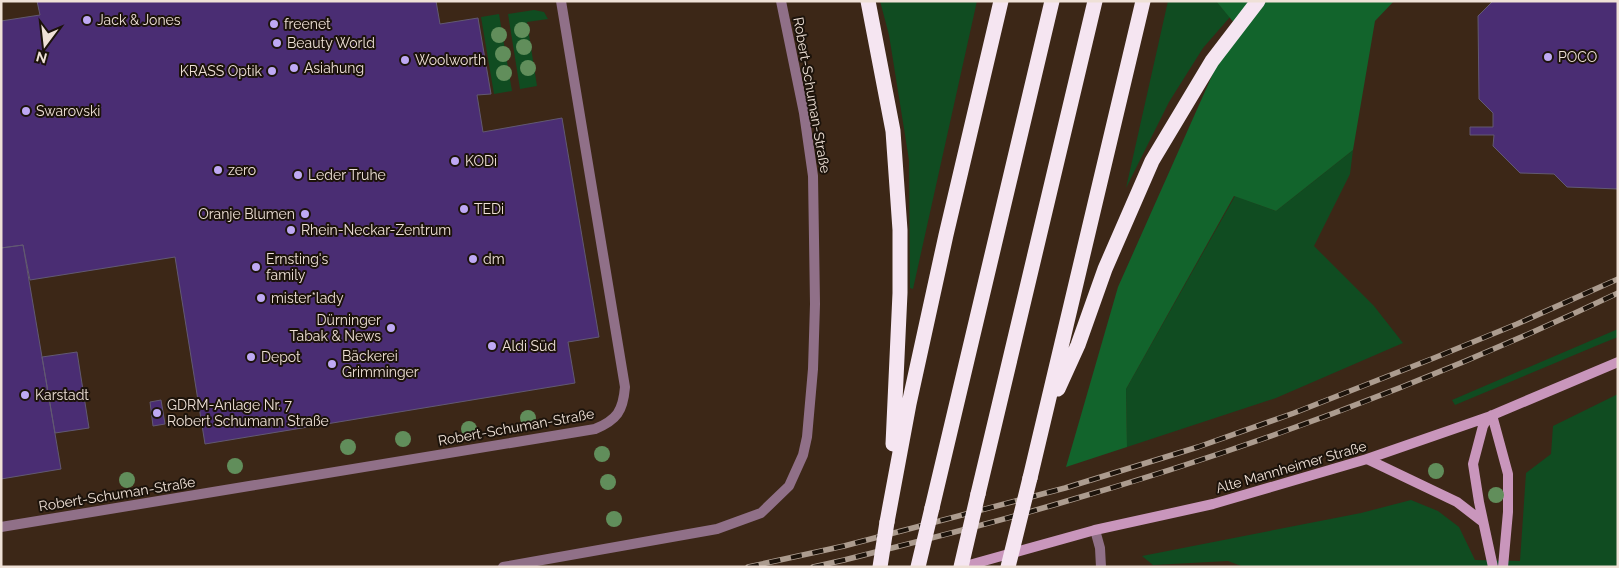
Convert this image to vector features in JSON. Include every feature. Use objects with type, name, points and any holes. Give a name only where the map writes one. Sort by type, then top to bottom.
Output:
[{"type":"highway","points":[[868,1],[893,130],[900,230],[900,293],[892,492]]},
{"type":"highway","points":[[880,567],[892,492],[944,244],[1001,1]]},
{"type":"highway","points":[[918,567],[1052,1]]},
{"type":"highway","points":[[962,567],[1095,1]]},
{"type":"highway","points":[[1008,567],[1143,1]]},
{"type":"highway","points":[[1043,422],[1078,345],[1105,269],[1152,161],[1212,61],[1258,1]]},
{"type":"main road","name":"Alte Mannheimer Straße","points":[[962,567],[1095,530],[1213,504],[1367,460],[1490,416],[1618,362]]},
{"type":"main road","points":[[1490,416],[1483,426],[1473,464],[1493,567]]},
{"type":"main road","points":[[1490,416],[1508,474],[1508,512],[1503,567]]},
{"type":"main road","points":[[1367,460],[1457,502],[1483,522]]},
{"type":"lane","name":"Robert-Schuman-Straße","points":[[1,527],[595,430],[615,418],[624,401],[625,387],[561,1]]},
{"type":"lane","name":"Robert-Schuman-Straße","points":[[502,567],[717,529],[760,513],[788,486],[804,455],[813,369],[815,304],[813,176],[804,113],[781,1]]},
{"type":"lane","points":[[1095,530],[1100,548],[1101,567]]},
{"type":"green space","points":[[880,1],[977,1],[913,289],[910,288],[909,160],[889,35]]},
{"type":"green space","points":[[1168,1],[1216,1],[1230,17],[1203,48],[1169,102],[1126,188]]},
{"type":"green space","points":[[1216,1],[1394,1],[1375,21],[1353,150],[1276,211],[1234,196],[1126,389],[1127,447],[1066,467],[1118,287],[1235,24]]},
{"type":"green space","points":[[534,10],[544,12],[548,19],[527,22],[537,86],[520,89],[508,14]]},
{"type":"green space","points":[[499,14],[512,91],[494,94],[481,17]]},
{"type":"green space","points":[[1353,150],[1350,174],[1314,246],[1374,306],[1403,343],[1276,398],[1127,447],[1126,389],[1235,196],[1276,211]]},
{"type":"green space","points":[[1618,329],[1618,337],[1455,405],[1452,400]]},
{"type":"green space","points":[[1618,394],[1618,567],[1244,567],[1228,561],[1153,565],[1142,556],[1361,513],[1411,500],[1438,511],[1459,527],[1475,560],[1520,561],[1526,473],[1551,454],[1553,426]]},
{"type":"building","name":"Rhein-Neckar-Zentrum","points":[[37,1],[436,1],[440,24],[478,18],[491,94],[477,95],[483,132],[562,118],[599,337],[568,342],[575,383],[205,444],[175,257],[30,280],[23,245],[1,248],[1,21],[40,15]]},
{"type":"building","name":"POCO","points":[[1493,1],[1618,1],[1618,189],[1567,187],[1554,174],[1520,173],[1493,146],[1494,135],[1470,135],[1470,127],[1493,127],[1493,113],[1479,99],[1478,16]]},
{"type":"building","name":"Karstadt","points":[[23,245],[61,469],[1,479],[1,248]]},
{"type":"building","points":[[77,352],[89,428],[55,433],[42,357]]},
{"type":"building","name":"GDRM-Anlage Nr. 7 Robert Schumann Straße","points":[[161,400],[165,424],[153,426],[150,402]]},
{"type":"railway","points":[[748,567],[844,546],[1065,488],[1198,447],[1294,413],[1434,358],[1517,324],[1618,279]]},
{"type":"railway","points":[[813,567],[1012,517],[1208,458],[1278,434],[1416,381],[1551,324],[1618,293]]},
{"type":"place","name":"Jack & Jones","points":[[87,20]]},
{"type":"place","name":"freenet","points":[[274,24]]},
{"type":"place","name":"Beauty World","points":[[277,43]]},
{"type":"place","name":"POCO","points":[[1548,57]]},
{"type":"place","name":"Woolworth","points":[[405,60]]},
{"type":"place","name":"Asiahung","points":[[294,68]]},
{"type":"place","name":"KRASS Optik","points":[[272,71]]},
{"type":"place","name":"Swarovski","points":[[26,111]]},
{"type":"place","name":"KODi","points":[[455,161]]},
{"type":"place","name":"zero","points":[[218,170]]},
{"type":"place","name":"Leder Truhe","points":[[298,175]]},
{"type":"place","name":"TEDi","points":[[464,209]]},
{"type":"place","name":"Oranje Blumen","points":[[305,214]]},
{"type":"place","name":"Rhein-Neckar-Zentrum","points":[[291,230]]},
{"type":"place","name":"dm","points":[[473,259]]},
{"type":"place","name":"Ernsting's family","points":[[256,267]]},
{"type":"place","name":"mister*lady","points":[[261,298]]},
{"type":"place","name":"Dürninger Tabak & News","points":[[391,328]]},
{"type":"place","name":"Aldi Süd","points":[[492,346]]},
{"type":"place","name":"Depot","points":[[251,357]]},
{"type":"place","name":"Bäckerei Grimminger","points":[[332,364]]},
{"type":"place","name":"Karstadt","points":[[25,395]]},
{"type":"place","name":"GDRM-Anlage Nr. 7 Robert Schumann Straße","points":[[157,413]]}]
